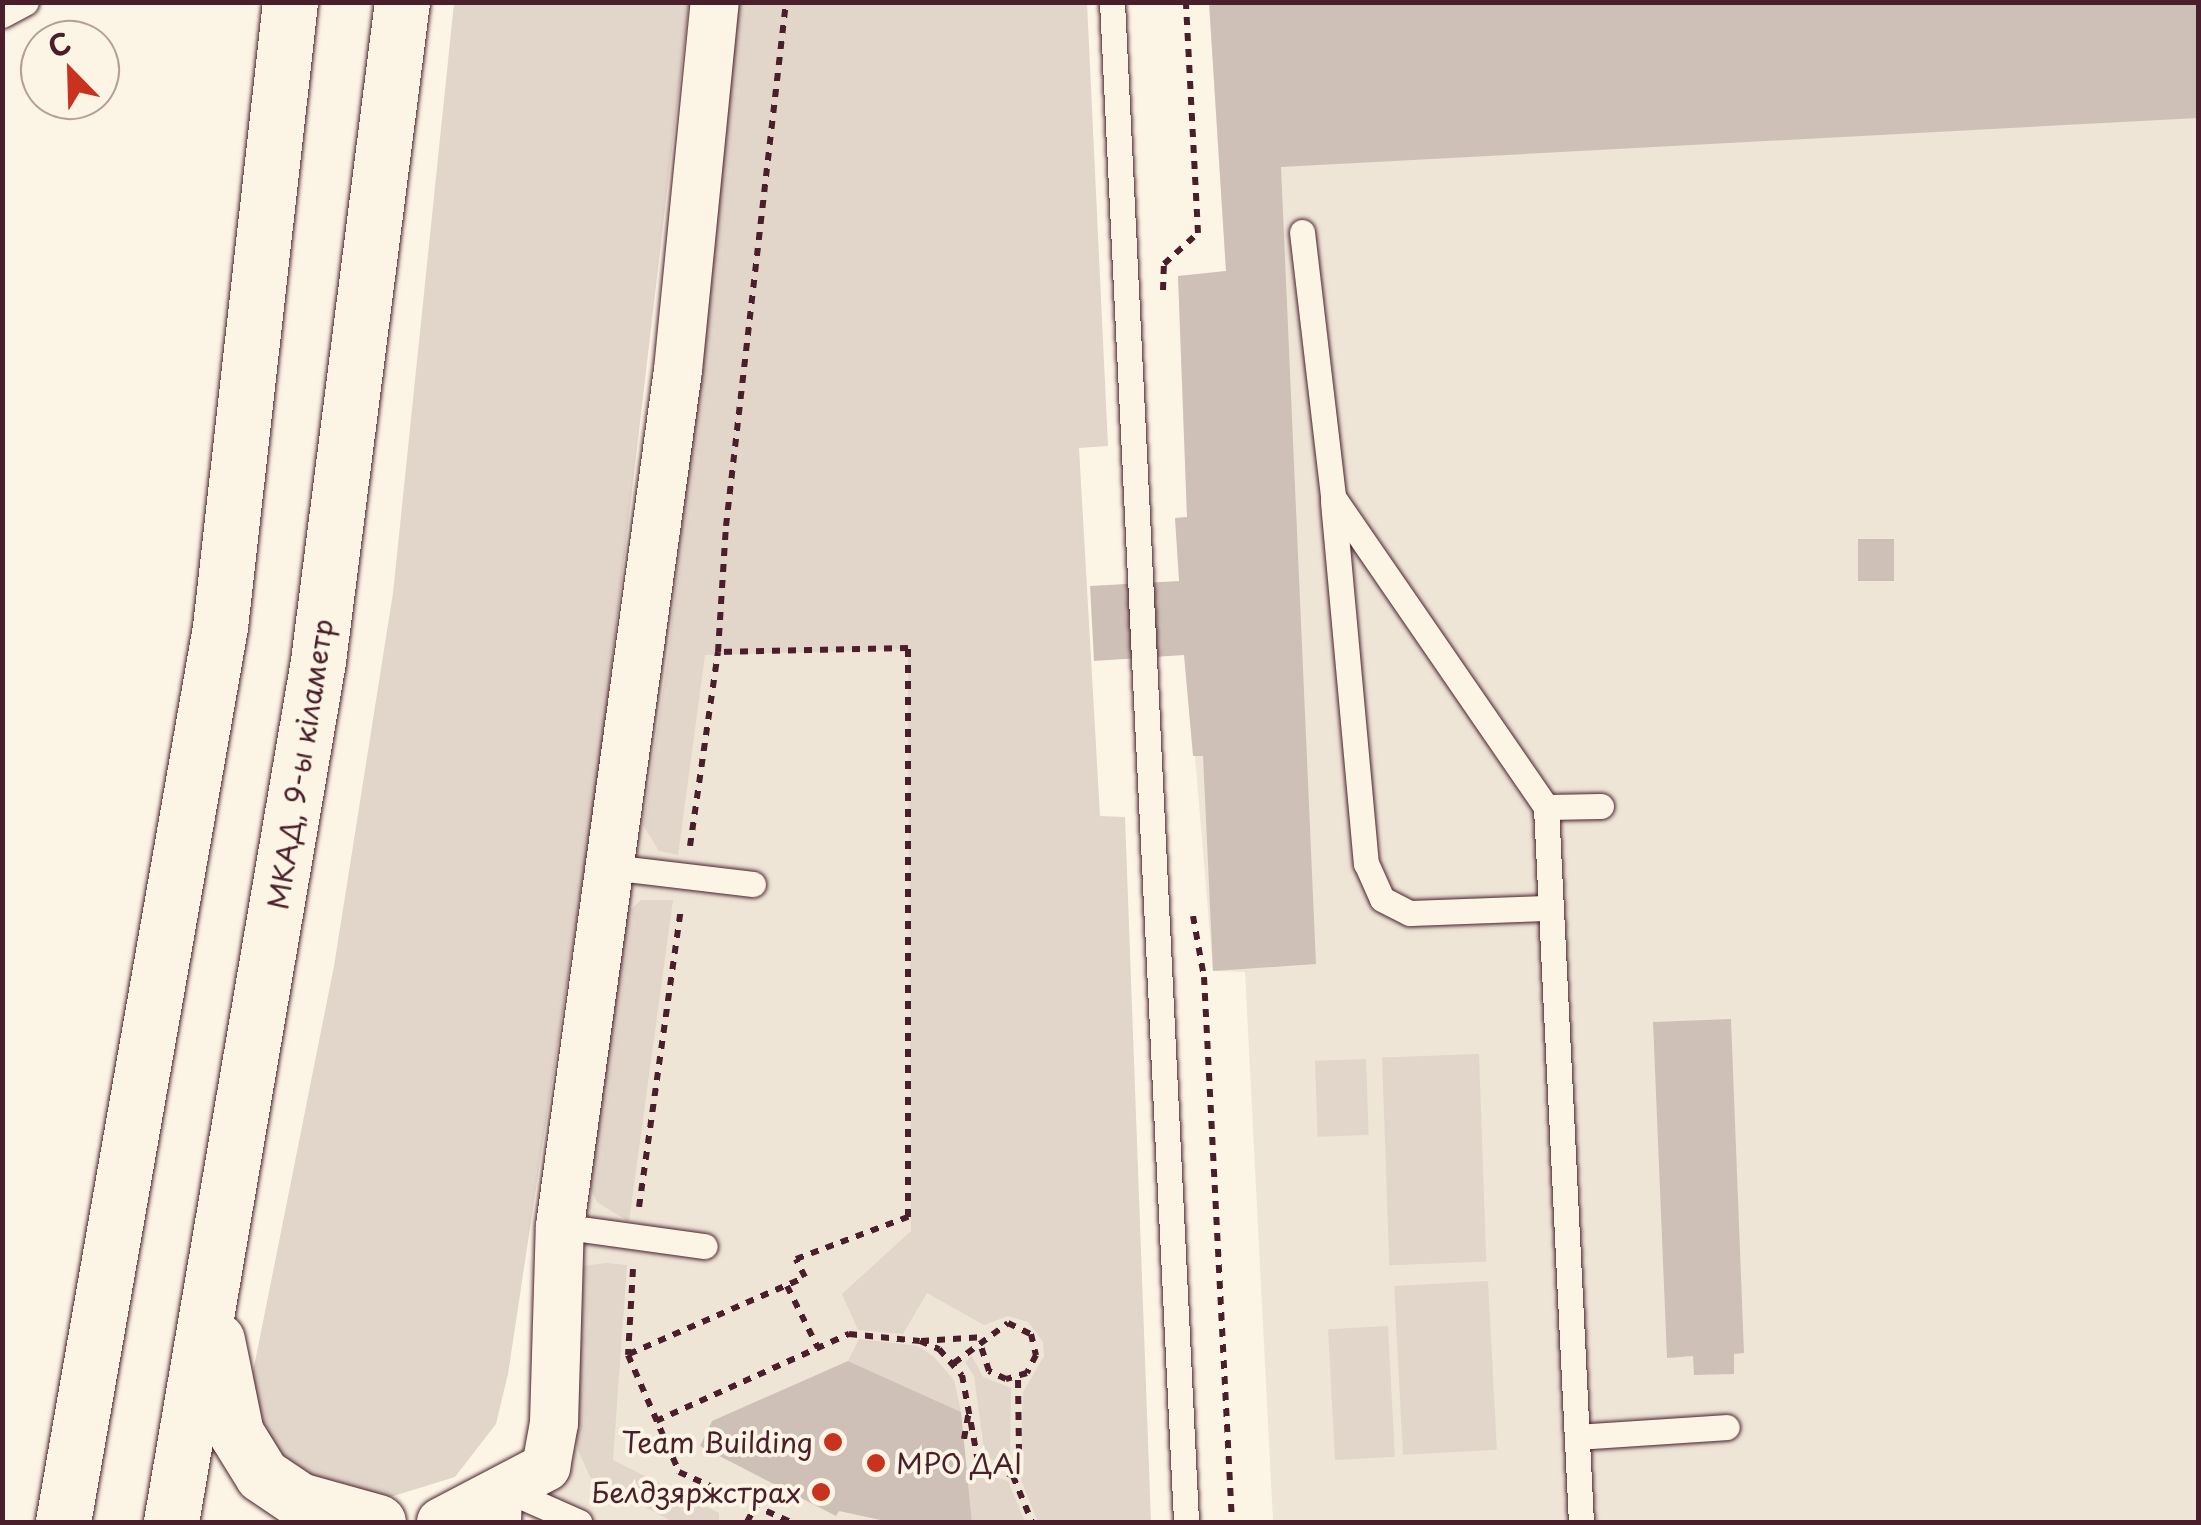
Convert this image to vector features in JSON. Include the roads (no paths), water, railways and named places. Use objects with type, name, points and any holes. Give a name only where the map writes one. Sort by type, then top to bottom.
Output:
[{"type":"highway","points":[[62,1522],[220,627],[290,2]]},
{"type":"highway","name":"МКАД, 9-ы кіламетр","points":[[171,1522],[318,661],[402,2]]},
{"type":"highway","points":[[215,1278],[218,1370],[248,1458],[299,1500],[378,1522]]},
{"type":"street","points":[[441,1522],[508,1507],[546,1467],[554,1423],[560,1226],[678,370],[715,2]]},
{"type":"lane","points":[[2,16],[26,2]]},
{"type":"lane","points":[[1112,2],[1186,1522]]},
{"type":"lane","points":[[1302,232],[1333,497],[1366,863],[1382,899],[1410,913],[1546,908]]},
{"type":"lane","points":[[1333,497],[1546,808],[1546,908],[1582,1522]]},
{"type":"lane","points":[[1546,808],[1601,806]]},
{"type":"lane","points":[[610,867],[753,884]]},
{"type":"lane","points":[[560,1226],[705,1246]]},
{"type":"lane","points":[[1576,1437],[1727,1426]]},
{"type":"lane","points":[[508,1507],[579,1522]]},
{"type":"place","name":"Team Building","points":[[833,1442]]},
{"type":"place","name":"МРО ДАІ","points":[[876,1463]]},
{"type":"place","name":"Белдзяржстрах","points":[[821,1492]]}]
